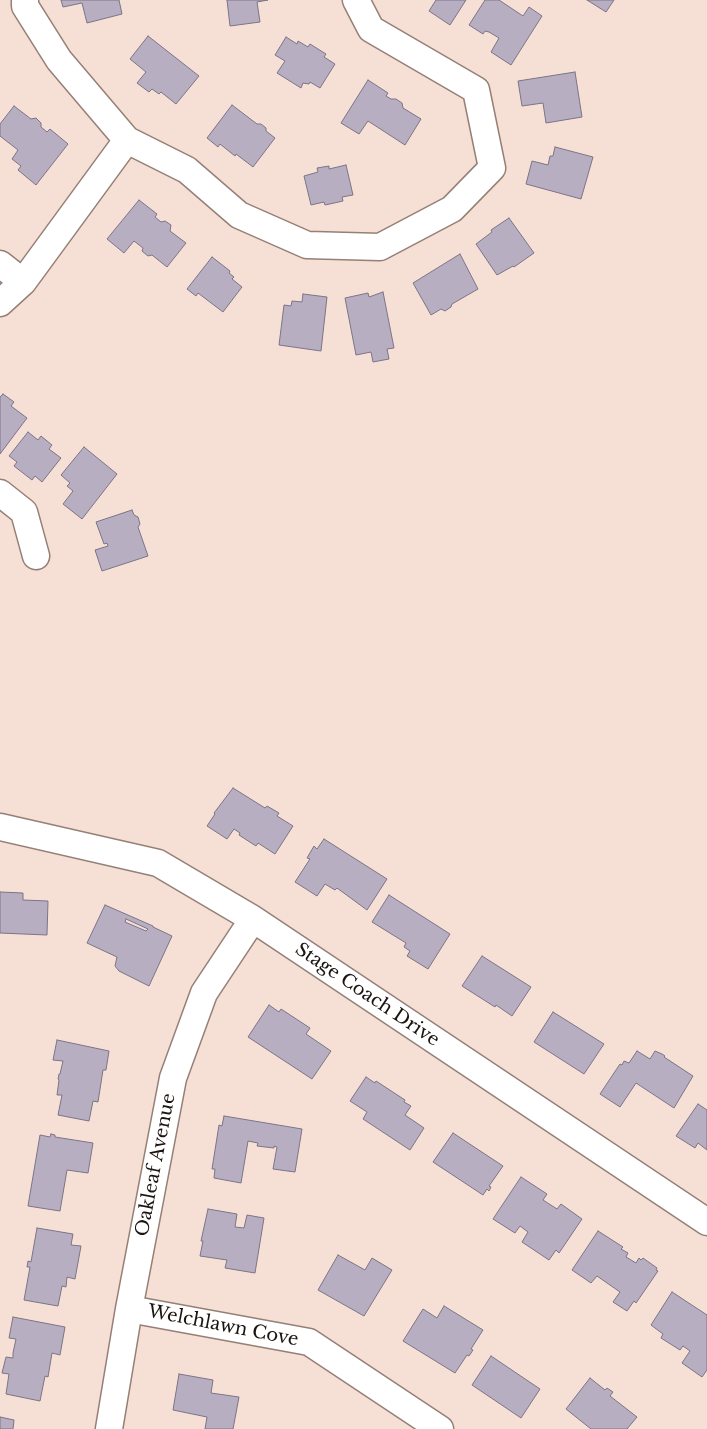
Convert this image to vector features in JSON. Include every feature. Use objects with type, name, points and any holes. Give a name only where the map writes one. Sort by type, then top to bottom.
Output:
[{"type":"street","points":[[25,0],[25,6],[59,60],[127,140],[187,170],[239,216],[307,245],[380,247],[452,209],[492,168],[476,90],[371,29],[356,0]]},
{"type":"street","points":[[0,304],[23,282],[127,140]]},
{"type":"street","points":[[0,264],[23,282]]},
{"type":"street","points":[[0,493],[24,512],[36,556]]},
{"type":"street","name":"Stage Coach Drive","points":[[0,827],[158,863],[254,919],[707,1222]]},
{"type":"street","name":"Oakleaf Avenue","points":[[109,1429],[129,1309],[173,1078],[204,993],[254,919]]},
{"type":"street","name":"Welchlawn Cove","points":[[129,1309],[308,1342],[440,1429]]},
{"type":"building","points":[[61,0],[119,0],[122,14],[87,23],[82,3],[63,7]]},
{"type":"building","points":[[227,0],[268,0],[257,2],[260,22],[230,26]]},
{"type":"building","points":[[436,0],[466,0],[450,25],[429,11]]},
{"type":"building","points":[[485,0],[499,0],[523,16],[529,7],[542,16],[511,65],[491,52],[499,38],[485,31],[483,34],[469,25]]},
{"type":"building","points":[[587,0],[614,0],[606,12]]},
{"type":"building","points":[[148,36],[199,76],[176,104],[161,92],[159,94],[152,89],[149,92],[137,83],[146,72],[130,59]]},
{"type":"building","points":[[286,37],[297,44],[298,41],[308,47],[310,44],[326,54],[324,57],[335,64],[320,88],[310,82],[309,84],[303,83],[301,88],[277,73],[285,61],[275,55]]},
{"type":"building","points":[[575,72],[582,117],[546,123],[543,103],[522,106],[518,81]]},
{"type":"building","points":[[368,80],[388,93],[386,96],[396,99],[402,103],[403,108],[421,119],[405,145],[368,121],[359,134],[341,123]]},
{"type":"building","points":[[232,105],[257,124],[261,124],[275,138],[253,167],[236,154],[235,156],[220,144],[218,147],[207,138]]},
{"type":"building","points":[[14,106],[31,119],[36,118],[41,123],[41,127],[47,132],[50,129],[68,144],[36,185],[18,170],[21,166],[12,159],[18,150],[0,136],[0,124]]},
{"type":"building","points":[[555,147],[593,157],[581,199],[526,184],[532,161],[548,165]]},
{"type":"building","points":[[346,165],[353,195],[342,197],[343,201],[325,205],[324,202],[311,205],[304,176],[318,172],[317,168],[329,166],[329,169]]},
{"type":"building","points":[[139,200],[157,214],[155,217],[161,222],[165,221],[171,225],[170,231],[186,243],[167,267],[152,255],[148,256],[142,251],[143,248],[134,241],[124,253],[107,239]]},
{"type":"building","points":[[509,218],[534,253],[514,267],[497,275],[476,244],[492,232],[491,230]]},
{"type":"building","points":[[460,254],[478,289],[452,304],[445,311],[441,309],[431,315],[413,283]]},
{"type":"building","points":[[212,257],[230,271],[229,273],[234,277],[232,279],[242,287],[223,312],[198,293],[196,296],[187,289]]},
{"type":"building","points":[[383,292],[394,348],[387,349],[389,359],[373,362],[371,352],[356,355],[345,298],[368,293],[369,297]]},
{"type":"building","points":[[303,294],[327,297],[321,351],[279,345],[284,305],[291,306],[292,301],[302,302]]},
{"type":"building","points":[[3,394],[14,402],[11,406],[27,418],[0,454],[0,397]]},
{"type":"building","points":[[28,432],[38,440],[41,436],[52,445],[49,449],[61,458],[42,482],[35,476],[32,480],[14,466],[17,462],[9,456]]},
{"type":"building","points":[[84,447],[117,474],[82,519],[63,504],[73,491],[67,486],[70,483],[61,475]]},
{"type":"building","points":[[132,510],[134,515],[138,517],[140,524],[138,527],[148,556],[102,571],[95,550],[108,546],[107,543],[104,544],[96,522]]},
{"type":"building","points":[[233,788],[265,808],[267,806],[279,813],[277,816],[293,826],[275,854],[258,843],[256,846],[239,835],[240,833],[234,829],[227,839],[207,826],[214,813]]},
{"type":"building","points":[[324,839],[387,879],[367,910],[337,888],[335,890],[325,884],[317,896],[295,882],[310,859],[307,858],[314,846],[317,849]]},
{"type":"building","points":[[0,892],[23,893],[23,900],[48,901],[47,935],[0,933]]},
{"type":"building","points":[[389,895],[450,934],[428,969],[407,956],[410,951],[404,947],[406,943],[372,922]]},
{"type":"building","points":[[105,905],[172,936],[149,986],[119,971],[115,966],[117,957],[87,943]],"holes":[[[126,919],[148,929],[146,931],[125,922]]]},
{"type":"building","points":[[482,956],[531,987],[512,1016],[462,986]]},
{"type":"building","points":[[269,1005],[279,1012],[281,1009],[310,1028],[306,1034],[331,1051],[312,1079],[248,1037]]},
{"type":"building","points":[[553,1012],[604,1044],[584,1074],[534,1042]]},
{"type":"building","points":[[57,1040],[109,1051],[106,1070],[103,1070],[98,1102],[93,1101],[89,1121],[58,1115],[62,1095],[57,1095],[58,1079],[63,1061],[53,1060]]},
{"type":"building","points":[[637,1051],[650,1059],[655,1051],[662,1054],[693,1076],[674,1108],[636,1083],[620,1107],[600,1094],[620,1064],[622,1065],[624,1061],[629,1063]]},
{"type":"building","points":[[366,1077],[375,1083],[376,1081],[411,1106],[405,1115],[424,1128],[410,1150],[363,1119],[367,1112],[350,1101]]},
{"type":"building","points":[[698,1104],[707,1110],[707,1150],[698,1143],[695,1148],[676,1136]]},
{"type":"building","points":[[224,1116],[302,1129],[295,1172],[273,1169],[277,1147],[257,1146],[258,1143],[248,1141],[241,1183],[214,1178],[215,1169],[212,1169],[219,1125],[222,1126]]},
{"type":"building","points":[[453,1133],[503,1166],[489,1186],[491,1187],[489,1191],[487,1189],[483,1195],[433,1162]]},
{"type":"building","points":[[51,1134],[55,1135],[55,1137],[93,1143],[88,1173],[67,1170],[60,1211],[28,1206],[40,1135],[50,1137]]},
{"type":"building","points":[[521,1177],[547,1194],[543,1200],[557,1209],[561,1204],[582,1219],[559,1253],[556,1250],[549,1260],[522,1242],[528,1232],[520,1226],[515,1233],[493,1219]]},
{"type":"building","points":[[208,1209],[237,1214],[235,1227],[244,1228],[247,1215],[264,1218],[255,1273],[225,1268],[227,1260],[200,1256],[203,1241],[201,1241]]},
{"type":"building","points":[[37,1228],[73,1234],[71,1245],[81,1246],[75,1279],[67,1277],[66,1287],[62,1286],[58,1306],[24,1300],[30,1267],[27,1267],[28,1261],[31,1262]]},
{"type":"building","points":[[598,1231],[623,1247],[621,1249],[628,1253],[626,1257],[636,1263],[639,1258],[641,1260],[643,1258],[657,1268],[656,1270],[658,1271],[636,1303],[634,1301],[627,1311],[613,1302],[620,1292],[597,1276],[591,1283],[572,1270]]},
{"type":"building","points":[[338,1255],[365,1270],[372,1258],[392,1270],[364,1316],[318,1290]]},
{"type":"building","points":[[672,1292],[707,1315],[707,1370],[702,1377],[682,1363],[690,1351],[683,1346],[680,1350],[661,1338],[663,1334],[651,1325]]},
{"type":"building","points":[[444,1306],[483,1330],[471,1349],[473,1350],[469,1356],[467,1355],[455,1373],[403,1341],[423,1309],[437,1318]]},
{"type":"building","points":[[13,1317],[65,1327],[60,1355],[52,1353],[48,1377],[45,1376],[40,1401],[6,1394],[9,1374],[2,1373],[6,1357],[13,1358],[16,1339],[9,1338]]},
{"type":"building","points":[[491,1356],[540,1389],[521,1418],[472,1385]]},
{"type":"building","points":[[179,1374],[213,1380],[211,1393],[239,1397],[233,1429],[205,1429],[207,1417],[173,1410]]},
{"type":"building","points":[[590,1378],[605,1390],[607,1388],[613,1392],[610,1396],[637,1417],[627,1429],[591,1429],[566,1409]]},
{"type":"building","points":[[0,1417],[14,1420],[13,1429],[0,1429]]}]
